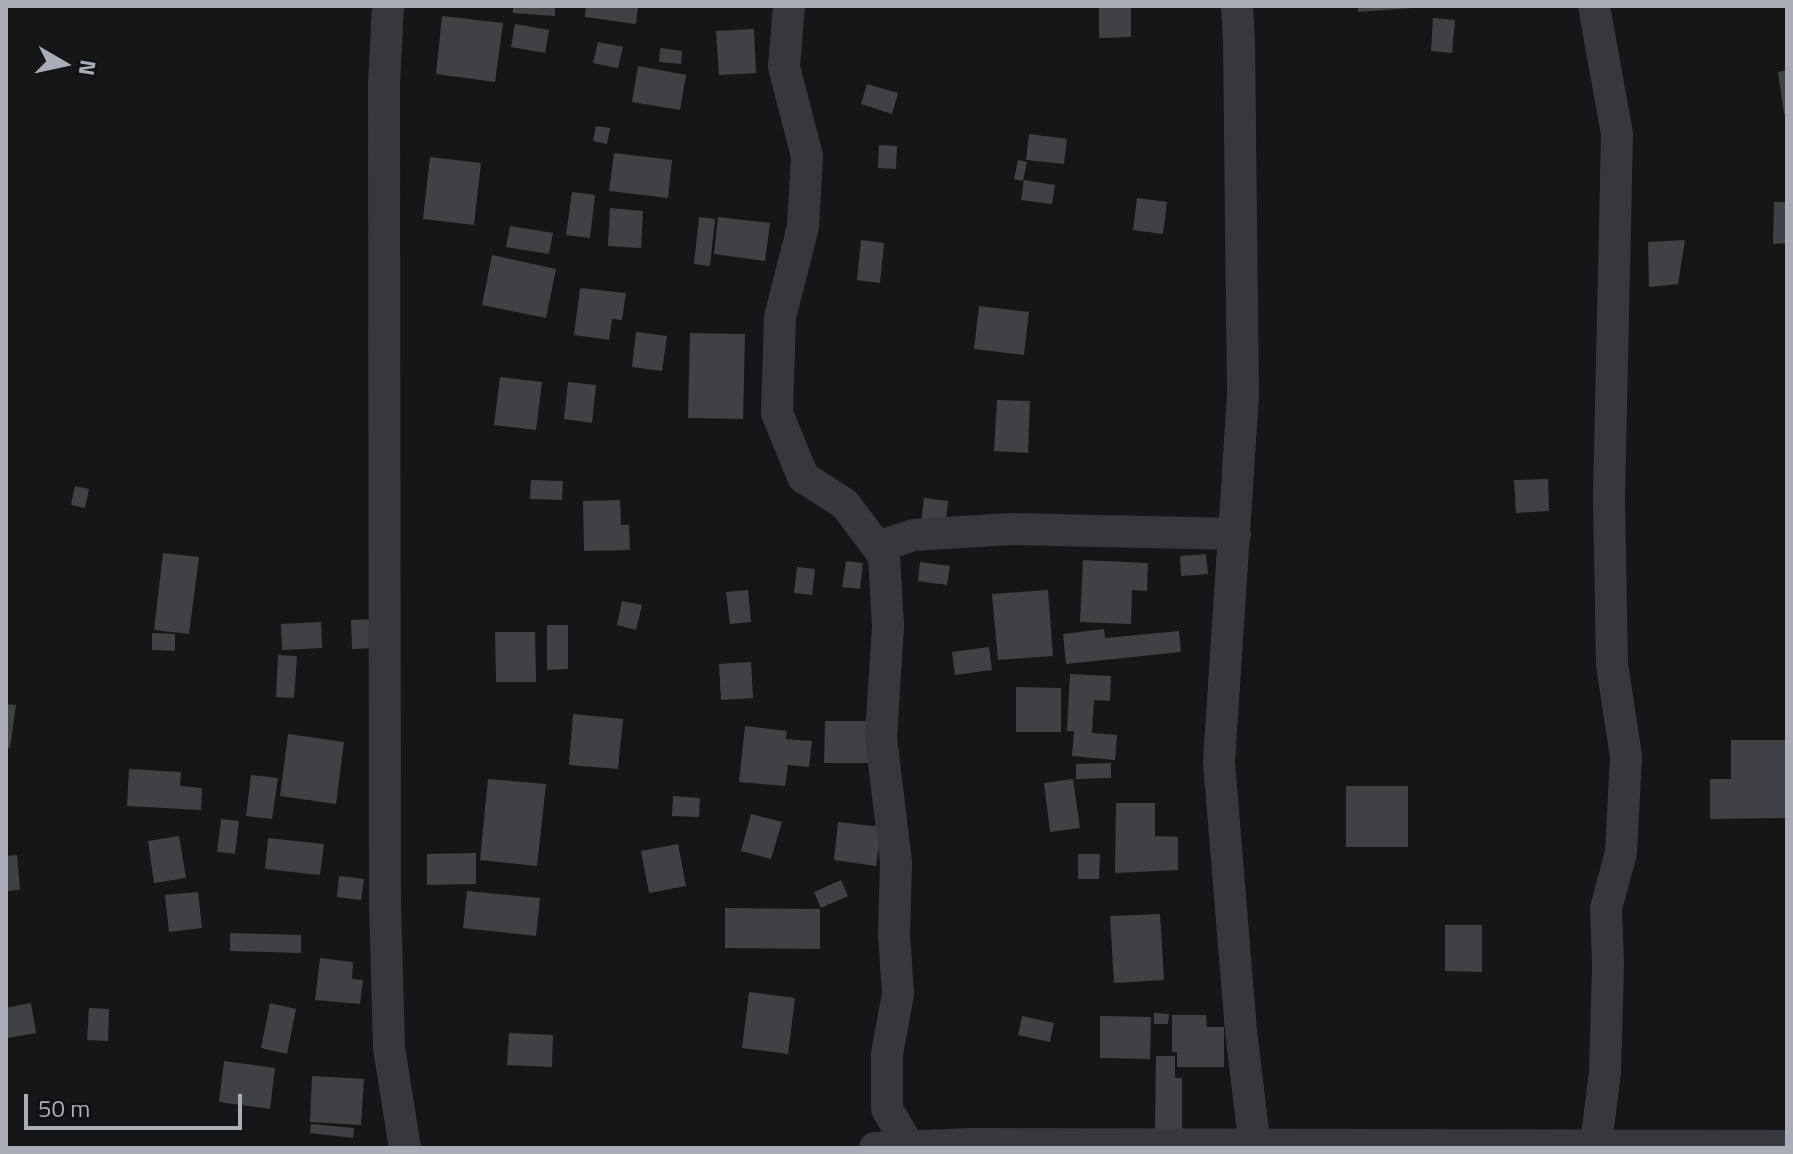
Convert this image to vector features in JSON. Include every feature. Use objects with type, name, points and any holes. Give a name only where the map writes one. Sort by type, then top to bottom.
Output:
[{"type":"street","points":[[388,6],[384,100],[385,902],[389,1048],[405,1148]]},
{"type":"street","points":[[789,6],[784,67],[807,156],[803,227],[780,317],[777,413],[803,477],[845,504],[884,556]]},
{"type":"street","points":[[1237,6],[1243,395],[1219,762],[1241,1031],[1254,1147]]},
{"type":"street","points":[[1594,6],[1617,134],[1609,513],[1612,665],[1626,756],[1621,853],[1606,908],[1605,1072],[1596,1144]]},
{"type":"street","points":[[909,1147],[887,1109],[887,1054],[898,994],[894,934],[896,862],[881,738],[888,626],[886,544],[914,535],[1011,529],[1235,534]]},
{"type":"street","points":[[875,1148],[972,1144],[1787,1146]]},
{"type":"building","points":[[513,6],[555,6],[555,16],[513,13]]},
{"type":"building","points":[[586,6],[638,6],[636,24],[585,17]]},
{"type":"building","points":[[1099,6],[1131,6],[1131,37],[1099,38]]},
{"type":"building","points":[[1358,6],[1412,6],[1412,8],[1358,12]]},
{"type":"building","points":[[442,16],[503,23],[495,82],[436,74]]},
{"type":"building","points":[[1433,18],[1455,20],[1452,53],[1431,51]]},
{"type":"building","points":[[515,24],[549,30],[545,53],[511,47]]},
{"type":"building","points":[[754,29],[756,73],[719,75],[716,31]]},
{"type":"building","points":[[598,42],[623,47],[618,68],[593,63]]},
{"type":"building","points":[[660,48],[682,51],[681,64],[659,62]]},
{"type":"building","points":[[638,66],[686,75],[680,110],[632,102]]},
{"type":"building","points":[[1787,70],[1787,114],[1784,114],[1778,72]]},
{"type":"building","points":[[867,84],[898,93],[892,114],[861,104]]},
{"type":"building","points":[[596,126],[610,128],[607,144],[593,141]]},
{"type":"building","points":[[1029,134],[1067,139],[1064,164],[1026,160]]},
{"type":"building","points":[[879,145],[897,146],[896,169],[878,168]]},
{"type":"building","points":[[614,153],[672,160],[668,198],[609,191]]},
{"type":"building","points":[[430,157],[481,163],[474,225],[423,219]]},
{"type":"building","points":[[1018,160],[1027,162],[1023,181],[1014,179]]},
{"type":"building","points":[[1024,180],[1055,185],[1052,204],[1021,200]]},
{"type":"building","points":[[572,192],[595,195],[590,238],[566,235]]},
{"type":"building","points":[[1137,198],[1167,202],[1163,234],[1133,230]]},
{"type":"building","points":[[1774,202],[1787,202],[1787,243],[1773,244]]},
{"type":"building","points":[[610,208],[643,211],[641,248],[608,246]]},
{"type":"building","points":[[699,217],[715,219],[710,266],[694,264]]},
{"type":"building","points":[[718,217],[770,223],[765,261],[714,254]]},
{"type":"building","points":[[510,226],[553,233],[549,254],[506,247]]},
{"type":"building","points":[[861,240],[884,243],[880,283],[857,280]]},
{"type":"building","points":[[1685,240],[1678,284],[1649,287],[1648,242]]},
{"type":"building","points":[[492,255],[556,269],[546,318],[482,305]]},
{"type":"building","points":[[580,288],[626,293],[622,320],[612,319],[609,340],[574,335]]},
{"type":"building","points":[[979,306],[1029,312],[1024,355],[974,349]]},
{"type":"building","points":[[636,332],[667,336],[662,371],[632,367]]},
{"type":"building","points":[[690,333],[745,334],[743,419],[688,418]]},
{"type":"building","points":[[500,377],[542,382],[536,430],[494,425]]},
{"type":"building","points":[[568,382],[596,385],[592,423],[564,419]]},
{"type":"building","points":[[997,400],[1030,401],[1028,453],[994,451]]},
{"type":"building","points":[[1548,479],[1549,511],[1516,513],[1514,480]]},
{"type":"building","points":[[531,480],[563,481],[562,500],[530,499]]},
{"type":"building","points":[[75,486],[89,489],[85,508],[71,505]]},
{"type":"building","points":[[924,498],[948,501],[945,528],[921,524]]},
{"type":"building","points":[[620,500],[621,525],[629,525],[630,550],[584,551],[583,501]]},
{"type":"building","points":[[163,553],[199,557],[189,634],[154,630]]},
{"type":"building","points":[[1206,554],[1208,574],[1181,576],[1180,556]]},
{"type":"building","points":[[1083,560],[1148,563],[1147,591],[1132,590],[1131,624],[1080,622]]},
{"type":"building","points":[[846,561],[863,563],[860,589],[842,587]]},
{"type":"building","points":[[920,562],[950,566],[947,585],[918,581]]},
{"type":"building","points":[[797,567],[815,569],[812,595],[794,593]]},
{"type":"building","points":[[748,590],[751,622],[730,624],[726,592]]},
{"type":"building","points":[[1048,590],[1053,656],[998,660],[992,594]]},
{"type":"building","points":[[622,601],[642,605],[636,630],[617,625]]},
{"type":"building","points":[[378,619],[378,648],[352,649],[351,620]]},
{"type":"building","points":[[321,622],[322,648],[282,650],[281,624]]},
{"type":"building","points":[[547,625],[568,625],[568,669],[547,670]]},
{"type":"building","points":[[1104,629],[1105,638],[1179,631],[1181,652],[1066,664],[1063,634]]},
{"type":"building","points":[[495,632],[535,632],[536,682],[496,682]]},
{"type":"building","points":[[152,633],[175,634],[175,651],[152,650]]},
{"type":"building","points":[[989,647],[992,670],[955,675],[952,652]]},
{"type":"building","points":[[278,655],[297,656],[294,698],[276,697]]},
{"type":"building","points":[[751,662],[753,698],[721,700],[719,664]]},
{"type":"building","points":[[1070,674],[1111,676],[1110,701],[1094,700],[1092,733],[1117,735],[1115,760],[1072,756],[1074,731],[1067,731]]},
{"type":"building","points":[[1016,687],[1061,688],[1061,732],[1016,732]]},
{"type":"building","points":[[6,704],[16,705],[10,748],[6,747]]},
{"type":"building","points":[[573,714],[623,719],[618,769],[569,765]]},
{"type":"building","points":[[825,721],[871,721],[871,763],[824,763]]},
{"type":"building","points":[[745,726],[787,731],[786,739],[812,741],[809,767],[788,765],[785,786],[739,782]]},
{"type":"building","points":[[288,734],[344,742],[336,804],[280,796]]},
{"type":"building","points":[[1731,740],[1787,740],[1787,818],[1710,819],[1710,779],[1731,779]]},
{"type":"building","points":[[1111,763],[1111,778],[1076,779],[1076,764]]},
{"type":"building","points":[[129,769],[181,772],[180,786],[202,788],[201,810],[127,806]]},
{"type":"building","points":[[251,775],[278,778],[272,819],[246,816]]},
{"type":"building","points":[[488,779],[546,784],[537,866],[480,860]]},
{"type":"building","points":[[1073,779],[1080,828],[1050,832],[1044,783]]},
{"type":"building","points":[[1346,786],[1408,786],[1408,847],[1346,847]]},
{"type":"building","points":[[673,796],[700,798],[699,817],[672,816]]},
{"type":"building","points":[[1116,803],[1155,803],[1155,836],[1178,837],[1178,870],[1115,873]]},
{"type":"building","points":[[751,814],[782,822],[771,859],[741,851]]},
{"type":"building","points":[[221,819],[239,821],[235,854],[217,852]]},
{"type":"building","points":[[838,822],[881,827],[876,866],[834,860]]},
{"type":"building","points":[[179,836],[186,878],[154,883],[148,841]]},
{"type":"building","points":[[268,838],[324,844],[320,875],[265,869]]},
{"type":"building","points":[[678,844],[686,886],[649,893],[641,851]]},
{"type":"building","points":[[476,853],[476,884],[427,885],[427,854]]},
{"type":"building","points":[[1078,854],[1100,854],[1099,879],[1078,879]]},
{"type":"building","points":[[17,855],[20,890],[6,891],[6,856]]},
{"type":"building","points":[[339,876],[364,879],[361,900],[337,897]]},
{"type":"building","points":[[841,880],[848,896],[821,908],[814,892]]},
{"type":"building","points":[[467,891],[540,898],[536,936],[463,928]]},
{"type":"building","points":[[198,892],[202,928],[169,932],[165,895]]},
{"type":"building","points":[[725,908],[820,909],[820,949],[725,948]]},
{"type":"building","points":[[1160,914],[1164,980],[1114,983],[1110,916]]},
{"type":"building","points":[[1445,925],[1482,925],[1482,972],[1445,971]]},
{"type":"building","points":[[230,933],[301,935],[301,953],[230,951]]},
{"type":"building","points":[[320,958],[353,962],[352,979],[363,980],[360,1004],[315,1000]]},
{"type":"building","points":[[749,992],[795,998],[788,1054],[742,1048]]},
{"type":"building","points":[[31,1003],[36,1033],[8,1038],[6,1008]]},
{"type":"building","points":[[270,1003],[296,1009],[287,1054],[261,1048]]},
{"type":"building","points":[[89,1008],[109,1009],[108,1041],[87,1040]]},
{"type":"building","points":[[1154,1013],[1169,1014],[1168,1024],[1154,1024]]},
{"type":"building","points":[[1172,1015],[1206,1015],[1207,1027],[1224,1027],[1224,1067],[1177,1067],[1177,1052],[1172,1052]]},
{"type":"building","points":[[1022,1016],[1054,1023],[1050,1042],[1018,1035]]},
{"type":"building","points":[[1100,1016],[1151,1017],[1150,1059],[1100,1058]]},
{"type":"building","points":[[509,1033],[553,1035],[552,1067],[507,1065]]},
{"type":"building","points":[[1156,1056],[1175,1056],[1175,1078],[1182,1078],[1182,1136],[1155,1134]]},
{"type":"building","points":[[224,1061],[275,1068],[270,1109],[219,1102]]},
{"type":"building","points":[[312,1076],[364,1079],[361,1125],[310,1122]]},
{"type":"building","points":[[311,1124],[354,1128],[353,1138],[310,1133]]}]
